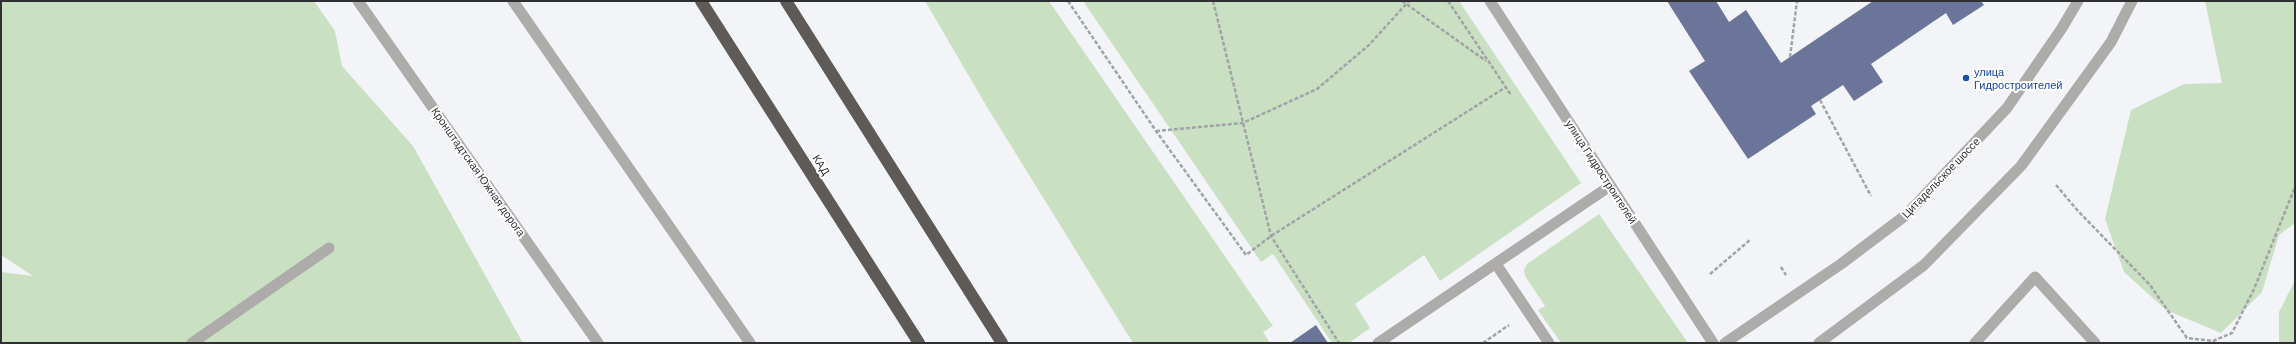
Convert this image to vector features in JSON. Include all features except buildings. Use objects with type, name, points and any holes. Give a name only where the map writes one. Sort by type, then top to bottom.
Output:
[{"type":"highway","name":"КАД","points":[[701,1],[918,343]]},
{"type":"highway","points":[[786,1],[1002,343]]},
{"type":"street","name":"Кронштадтская Южная дорога","points":[[358,1],[598,343]]},
{"type":"street","points":[[513,1],[750,343]]},
{"type":"street","name":"улица Гидростроителей","points":[[1490,1],[1713,343]]},
{"type":"street","name":"Цитадельское шоссе","points":[[1725,343],[1840,264],[1906,215],[2007,108],[2062,28],[2078,1]]},
{"type":"street","points":[[1819,343],[1924,265],[2021,166],[2111,42],[2132,1]]},
{"type":"street","points":[[1378,343],[1610,186]]},
{"type":"street","points":[[192,343],[329,248]]},
{"type":"street","points":[[1496,264],[1549,343]]},
{"type":"street","points":[[1975,343],[2035,276],[2095,343]]},
{"type":"path","points":[[1068,1],[1156,131],[1246,255],[1271,236],[1506,87]]},
{"type":"path","points":[[1213,1],[1271,236],[1339,343]]},
{"type":"path","points":[[1402,1],[1488,62]]},
{"type":"path","points":[[1156,131],[1243,123],[1317,89],[1369,45],[1409,1]]},
{"type":"path","points":[[1448,1],[1511,95]]},
{"type":"path","points":[[1790,57],[1797,1]]},
{"type":"path","points":[[1820,100],[1871,196]]},
{"type":"path","points":[[2056,185],[2078,211],[2150,285],[2187,338],[2213,341],[2232,333],[2254,289],[2295,187]]},
{"type":"path","points":[[1710,274],[1750,240]]},
{"type":"green space","points":[[1,1],[314,1],[335,31],[342,66],[413,146],[523,343],[1,343],[1,272],[33,276],[1,255]]},
{"type":"green space","points":[[925,1],[1049,1],[1273,326],[1263,332],[1270,343],[1133,343],[987,107]]},
{"type":"green space","points":[[1083,1],[1459,1],[1581,183],[1440,281],[1424,255],[1355,304],[1370,328],[1349,343],[1332,343],[1273,254],[1261,262]]},
{"type":"green space","points":[[2205,1],[2295,1],[2295,223],[2279,235],[2262,292],[2221,333],[2166,310],[2124,272],[2105,219],[2131,110],[2184,84],[2222,83]]},
{"type":"green space","points":[[1599,214],[1688,343],[1561,343],[1538,310],[1545,306],[1525,276],[1524,270],[1527,264]]},
{"type":"green space","points":[[2295,280],[2295,343],[2279,343],[2279,312]]},
{"type":"place","name":"улица Гидростроителей","points":[[1966,78]]}]
